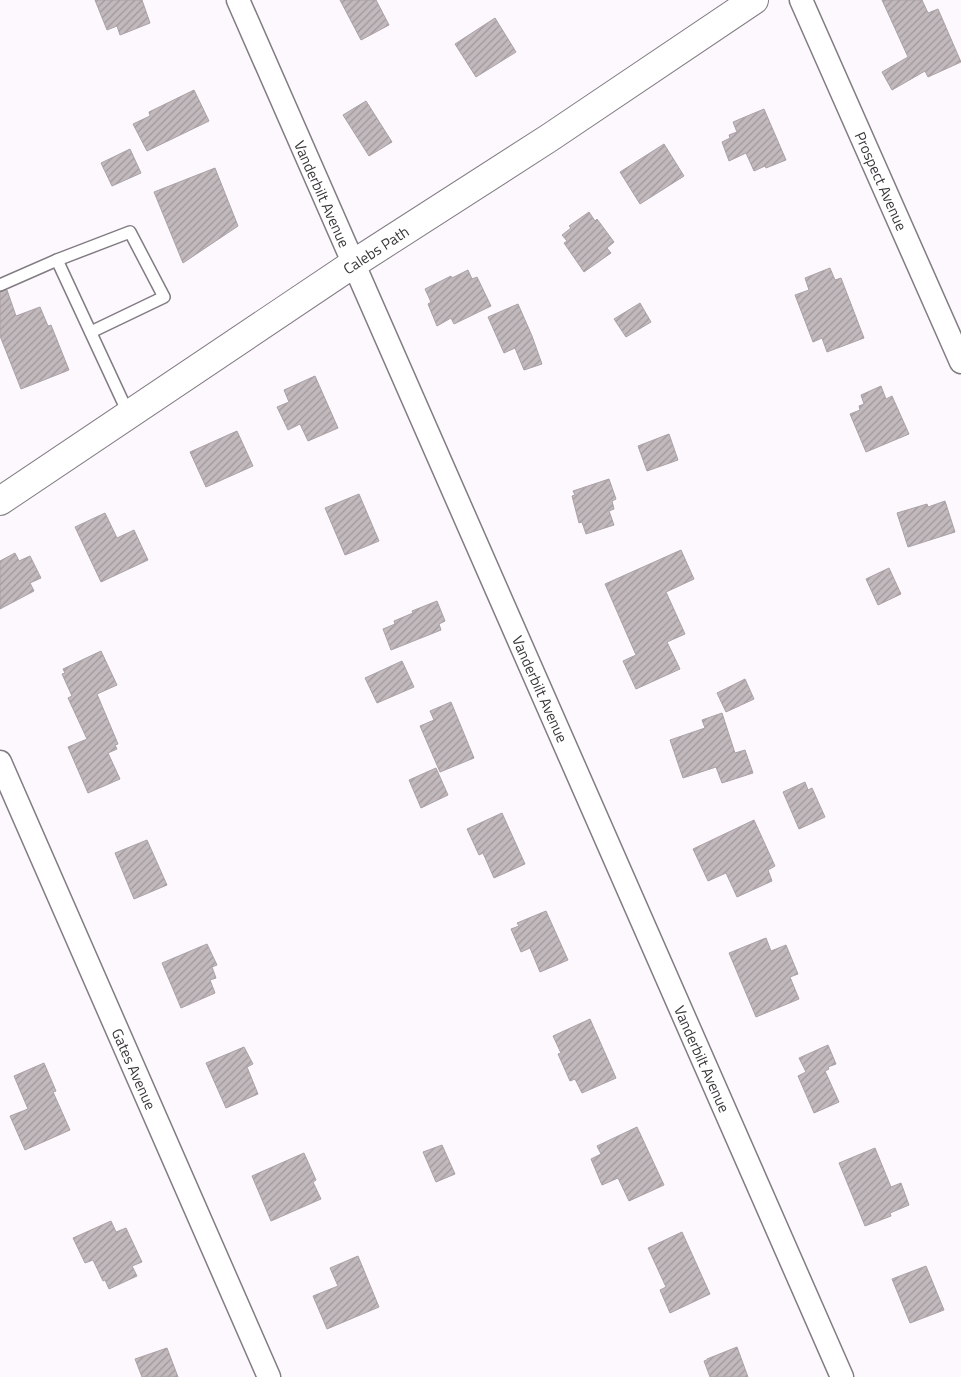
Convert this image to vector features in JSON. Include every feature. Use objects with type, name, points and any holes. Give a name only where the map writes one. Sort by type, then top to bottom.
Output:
[{"type":"street","name":"Vanderbilt Avenue","points":[[238,0],[842,1377]]},
{"type":"street","name":"Calebs Path","points":[[0,501],[353,264],[549,138],[754,0]]},
{"type":"street","name":"Prospect Avenue","points":[[801,0],[961,362]]},
{"type":"street","name":"Gates Avenue","points":[[0,762],[268,1377]]},
{"type":"lane","points":[[0,285],[57,260],[130,232],[164,297],[91,332]]},
{"type":"lane","points":[[57,260],[130,415]]},
{"type":"building","points":[[95,0],[142,0],[150,23],[120,35],[117,26],[107,30]]},
{"type":"building","points":[[340,0],[376,0],[389,25],[361,40]]},
{"type":"building","points":[[882,0],[922,0],[928,13],[938,9],[961,62],[928,77],[925,71],[892,90],[882,72],[908,57]]},
{"type":"building","points":[[495,18],[516,52],[476,77],[455,44]]},
{"type":"building","points":[[194,90],[209,121],[147,151],[133,124],[150,116],[149,112]]},
{"type":"building","points":[[366,101],[392,142],[369,156],[343,115]]},
{"type":"building","points":[[764,109],[786,160],[754,171],[746,153],[729,161],[722,142],[730,138],[729,135],[737,132],[733,122]]},
{"type":"building","points":[[664,144],[684,176],[640,204],[620,172]]},
{"type":"building","points":[[130,149],[141,173],[112,186],[101,163]]},
{"type":"building","points":[[215,168],[238,226],[183,263],[154,192]]},
{"type":"building","points":[[589,212],[595,221],[597,219],[614,242],[607,248],[611,253],[584,272],[564,243],[567,241],[562,235],[571,228],[569,226]]},
{"type":"building","points":[[830,268],[835,280],[841,278],[864,338],[827,352],[822,338],[813,342],[795,295],[809,290],[805,278]]},
{"type":"building","points":[[468,270],[472,279],[477,277],[491,306],[454,324],[451,318],[437,326],[428,304],[431,302],[425,289]]},
{"type":"building","points":[[7,290],[16,316],[40,307],[48,326],[51,325],[69,370],[21,389],[0,336],[0,292]]},
{"type":"building","points":[[640,303],[651,322],[626,337],[614,319]]},
{"type":"building","points":[[518,304],[542,364],[524,370],[515,348],[504,353],[488,317]]},
{"type":"building","points":[[315,376],[338,428],[308,441],[300,424],[288,430],[277,407],[289,402],[284,390]]},
{"type":"building","points":[[881,386],[886,399],[892,396],[909,434],[866,452],[850,414],[860,410],[859,406],[864,404],[861,395]]},
{"type":"building","points":[[237,431],[253,466],[206,487],[190,452]]},
{"type":"building","points":[[669,434],[678,460],[647,471],[638,446]]},
{"type":"building","points":[[609,479],[616,499],[612,501],[614,509],[609,511],[614,525],[586,534],[582,522],[579,523],[572,496],[575,495],[573,491]]},
{"type":"building","points":[[359,494],[379,541],[345,555],[325,508]]},
{"type":"building","points":[[945,501],[955,532],[908,547],[897,513],[927,504],[928,507]]},
{"type":"building","points":[[105,513],[117,538],[134,530],[148,560],[101,582],[75,527]]},
{"type":"building","points":[[681,550],[694,579],[666,592],[685,634],[667,642],[680,669],[636,689],[623,661],[636,655],[605,584]]},
{"type":"building","points":[[15,553],[19,561],[30,556],[41,578],[30,583],[34,591],[0,609],[0,561]]},
{"type":"building","points":[[889,568],[901,594],[878,605],[866,579]]},
{"type":"building","points":[[437,601],[445,621],[439,624],[441,630],[391,650],[383,629],[395,624],[394,621],[413,613],[412,611]]},
{"type":"building","points":[[101,651],[117,685],[97,694],[118,744],[115,745],[117,749],[108,753],[120,779],[88,793],[68,747],[87,739],[68,698],[72,696],[62,674],[65,673],[63,669]]},
{"type":"building","points":[[402,661],[414,687],[377,703],[365,678]]},
{"type":"building","points":[[745,679],[754,699],[726,712],[717,693]]},
{"type":"building","points":[[451,702],[474,758],[440,772],[420,726],[434,720],[430,711]]},
{"type":"building","points":[[722,713],[735,753],[745,750],[753,773],[722,783],[716,767],[683,778],[670,740],[705,728],[702,720]]},
{"type":"building","points":[[436,768],[448,795],[421,808],[409,780]]},
{"type":"building","points":[[805,782],[808,790],[812,788],[825,817],[799,829],[783,792]]},
{"type":"building","points":[[502,813],[525,864],[494,878],[483,853],[479,855],[467,829]]},
{"type":"building","points":[[754,820],[775,866],[768,870],[772,881],[737,897],[726,873],[708,881],[693,849]]},
{"type":"building","points":[[147,840],[167,885],[134,899],[115,853]]},
{"type":"building","points":[[546,911],[568,960],[540,972],[530,948],[521,952],[511,929],[519,926],[517,923]]},
{"type":"building","points":[[766,938],[771,951],[786,945],[798,974],[790,977],[799,999],[756,1017],[729,953]]},
{"type":"building","points":[[207,944],[217,965],[212,967],[216,978],[210,980],[215,993],[181,1008],[162,963]]},
{"type":"building","points":[[590,1019],[616,1078],[582,1093],[575,1079],[570,1081],[558,1054],[561,1053],[553,1036]]},
{"type":"building","points":[[828,1045],[836,1064],[828,1067],[829,1069],[825,1071],[839,1102],[814,1113],[798,1076],[806,1072],[799,1058]]},
{"type":"building","points":[[244,1047],[253,1064],[247,1067],[258,1094],[226,1108],[206,1063]]},
{"type":"building","points":[[44,1063],[56,1091],[53,1092],[70,1130],[25,1150],[10,1116],[28,1109],[14,1076]]},
{"type":"building","points":[[637,1127],[664,1185],[629,1201],[618,1178],[602,1185],[591,1159],[601,1154],[597,1146]]},
{"type":"building","points":[[442,1145],[455,1174],[436,1182],[423,1152]]},
{"type":"building","points":[[875,1148],[891,1187],[901,1183],[909,1205],[890,1213],[891,1216],[865,1226],[839,1163]]},
{"type":"building","points":[[304,1153],[316,1180],[313,1182],[321,1199],[271,1221],[252,1176]]},
{"type":"building","points":[[111,1221],[116,1232],[126,1228],[142,1262],[132,1266],[137,1276],[109,1289],[93,1260],[85,1263],[73,1238]]},
{"type":"building","points":[[682,1232],[710,1294],[670,1313],[660,1290],[666,1287],[648,1248]]},
{"type":"building","points":[[358,1256],[379,1307],[327,1329],[313,1296],[338,1286],[330,1268]]},
{"type":"building","points":[[926,1266],[944,1310],[910,1323],[892,1279]]},
{"type":"building","points":[[737,1347],[748,1377],[710,1377],[704,1361]]},
{"type":"building","points":[[167,1348],[178,1377],[142,1377],[135,1359]]}]
